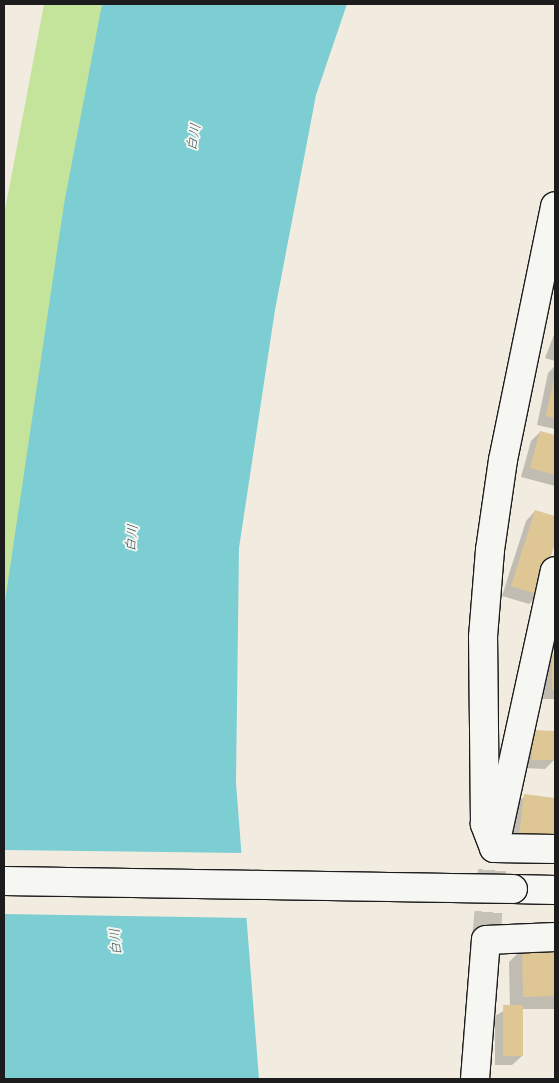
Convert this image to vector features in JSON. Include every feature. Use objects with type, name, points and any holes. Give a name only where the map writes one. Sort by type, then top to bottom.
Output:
[{"type":"street","points":[[494,848],[485,824],[483,637],[490,550],[502,460],[555,206]]},
{"type":"street","points":[[494,848],[551,599],[555,571]]},
{"type":"street","points":[[494,848],[555,849]]},
{"type":"street","points":[[4,880],[555,890]]},
{"type":"street","points":[[486,940],[555,937]]},
{"type":"street","points":[[475,1079],[486,940]]},
{"type":"street","points":[[486,940],[493,1079]]},
{"type":"green space","points":[[44,4],[104,4],[4,609],[4,215]]},
{"type":"water","name":"白川","points":[[102,4],[347,4],[316,95],[275,310],[239,548],[236,783],[259,1079],[4,1079],[4,608],[64,204]]},
{"type":"pier","points":[[4,850],[244,853],[249,918],[4,914]]},
{"type":"building","points":[[555,374],[555,418],[546,416]]},
{"type":"building","points":[[540,431],[555,435],[555,475],[530,468]]},
{"type":"building","points":[[535,510],[555,516],[555,543],[539,595],[511,586]]},
{"type":"building","points":[[552,654],[555,654],[555,690],[552,690]]},
{"type":"building","points":[[532,730],[555,731],[555,760],[532,760]]},
{"type":"building","points":[[524,794],[555,798],[555,839],[519,835]]},
{"type":"building","points":[[522,947],[555,947],[555,996],[523,997]]},
{"type":"building","points":[[503,1005],[523,1005],[523,1056],[503,1056]]},
{"type":"tunnel","points":[[486,940],[494,848]]}]
